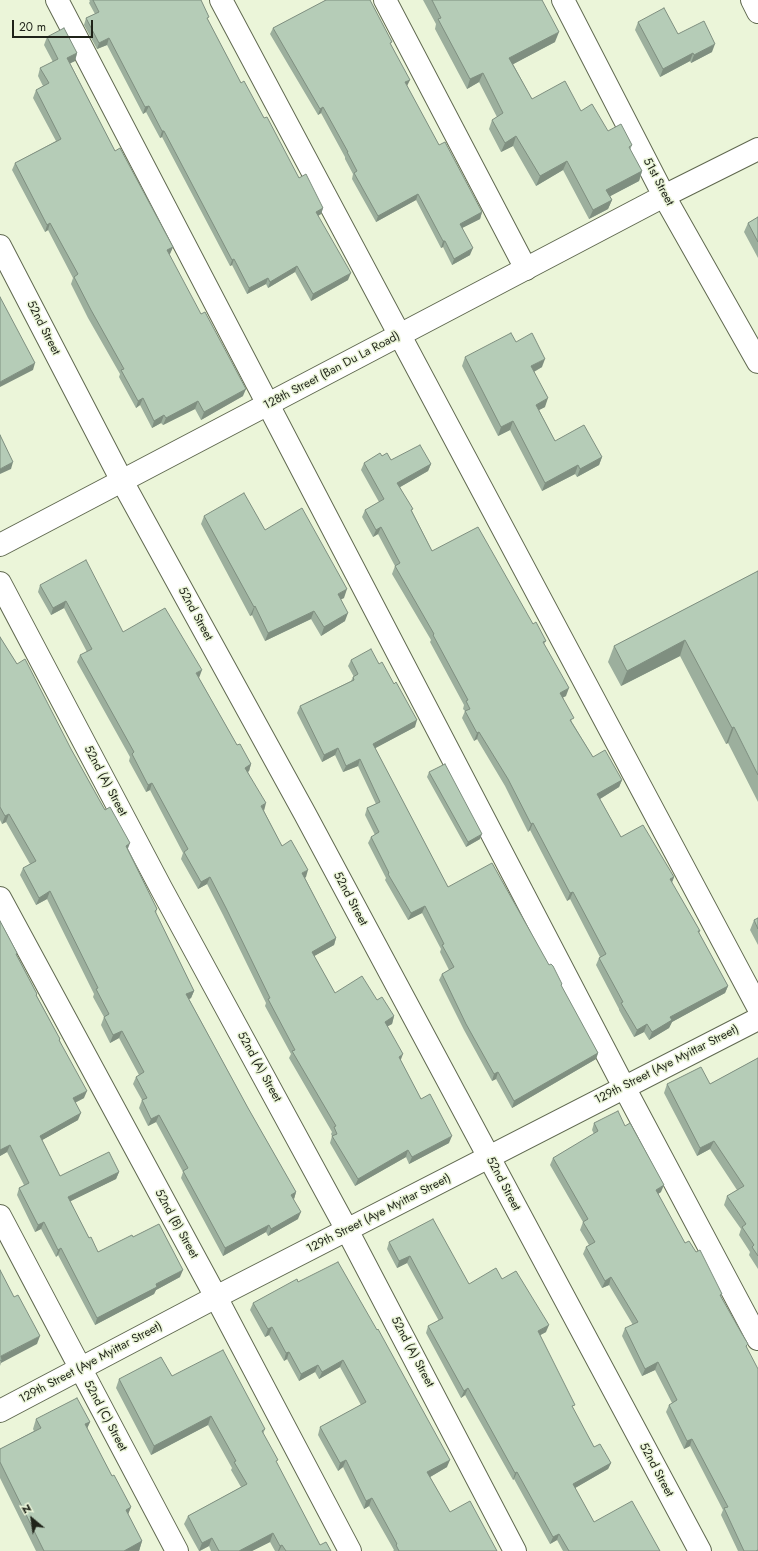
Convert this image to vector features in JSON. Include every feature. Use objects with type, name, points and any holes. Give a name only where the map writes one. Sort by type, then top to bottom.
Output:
[{"type":"street","points":[[57,0],[624,1087],[758,1338]]},
{"type":"street","points":[[221,0],[758,1007]]},
{"type":"street","points":[[385,0],[526,269]]},
{"type":"street","name":"51st Street","points":[[563,0],[664,196],[758,362]]},
{"type":"street","points":[[752,0],[758,12]]},
{"type":"street","name":"128th Street (Ban Du La Road)","points":[[0,545],[664,196],[758,149]]},
{"type":"street","name":"52nd Street","points":[[0,246],[122,481],[308,821],[700,1551]]},
{"type":"street","name":"52nd (A) Street","points":[[0,584],[162,888],[348,1230],[515,1551]]},
{"type":"street","name":"52nd (B) Street","points":[[0,898],[216,1297],[350,1551]]},
{"type":"street","name":"129th Street (Aye Myittar Street)","points":[[0,1410],[216,1297],[758,1019]]},
{"type":"street","name":"52nd (C) Street","points":[[0,1216],[178,1551]]},
{"type":"building","points":[[93,0],[201,0],[209,17],[207,18],[241,83],[244,81],[264,118],[267,117],[299,178],[306,174],[323,208],[316,212],[351,273],[313,294],[297,266],[270,282],[268,278],[249,288],[234,259],[232,260],[164,131],[162,131],[149,106],[145,107],[109,38],[99,43],[86,18],[99,12]]},
{"type":"building","points":[[326,0],[370,0],[392,42],[390,43],[410,80],[405,82],[439,145],[445,142],[482,212],[460,224],[473,248],[454,259],[418,194],[378,216],[354,173],[357,171],[323,107],[320,109],[273,28]]},
{"type":"building","points":[[432,0],[542,0],[559,32],[509,58],[532,99],[565,81],[581,111],[592,104],[608,131],[621,124],[632,145],[629,147],[642,171],[606,190],[612,200],[593,210],[567,161],[540,176],[516,136],[505,143],[492,120],[503,113],[483,73],[470,79],[438,19],[441,18]]},
{"type":"building","points":[[664,8],[678,34],[704,21],[715,44],[694,55],[693,53],[663,69],[638,22]]},
{"type":"building","points":[[64,28],[77,53],[67,58],[115,151],[120,148],[173,247],[167,250],[201,314],[205,312],[246,389],[204,412],[198,401],[166,418],[164,415],[154,421],[143,398],[138,401],[121,370],[124,369],[74,277],[78,274],[50,223],[47,225],[15,163],[61,139],[36,90],[49,83],[40,68],[58,59],[47,37]]},
{"type":"building","points":[[758,217],[758,242],[748,223]]},
{"type":"building","points":[[0,297],[35,363],[0,382]]},
{"type":"building","points":[[511,333],[516,342],[532,333],[545,359],[531,366],[548,398],[536,405],[555,441],[584,425],[602,457],[580,469],[578,465],[545,483],[513,421],[501,427],[465,357]]},
{"type":"building","points":[[0,435],[13,462],[0,469]]},
{"type":"building","points":[[420,445],[431,464],[397,483],[413,509],[411,510],[432,551],[478,527],[533,624],[536,622],[546,641],[543,642],[569,688],[560,693],[574,718],[570,720],[593,757],[605,750],[622,780],[597,794],[621,837],[643,825],[674,877],[670,879],[700,931],[698,931],[728,986],[670,1017],[672,1020],[652,1032],[647,1024],[637,1030],[621,1003],[623,1002],[599,958],[606,954],[573,892],[570,893],[533,823],[531,824],[508,779],[479,732],[477,733],[465,711],[470,709],[466,701],[468,700],[433,635],[434,634],[395,566],[400,563],[381,527],[376,530],[365,510],[384,499],[364,463],[380,453],[382,456],[387,453],[391,460]]},
{"type":"building","points":[[244,493],[265,530],[302,508],[347,589],[338,594],[348,613],[324,627],[314,611],[268,633],[255,606],[254,607],[204,516]]},
{"type":"building","points":[[86,560],[123,632],[165,608],[202,670],[196,673],[237,745],[240,744],[251,764],[245,768],[266,803],[261,806],[282,846],[291,840],[308,870],[302,873],[336,938],[312,952],[335,993],[362,976],[377,1000],[382,997],[394,1016],[385,1022],[403,1054],[399,1057],[421,1099],[430,1094],[452,1136],[412,1157],[408,1150],[358,1179],[332,1136],[337,1134],[334,1127],[336,1126],[292,1051],[295,1050],[268,999],[270,998],[210,877],[201,882],[184,852],[188,849],[152,783],[148,785],[132,754],[134,752],[80,655],[92,649],[66,601],[53,608],[40,585]]},
{"type":"building","points":[[758,571],[758,775],[734,727],[732,728],[685,640],[627,671],[614,646]]},
{"type":"building","points":[[0,637],[17,664],[25,659],[71,749],[105,810],[110,807],[130,843],[126,846],[157,909],[155,911],[194,991],[186,994],[296,1192],[291,1195],[301,1212],[271,1229],[269,1225],[225,1248],[183,1171],[188,1168],[159,1115],[151,1119],[142,1100],[147,1098],[136,1077],[144,1072],[122,1031],[113,1035],[104,1017],[109,1014],[96,989],[98,988],[50,891],[39,898],[23,868],[36,861],[9,814],[5,816],[0,807]]},
{"type":"building","points":[[371,649],[379,664],[382,662],[394,684],[396,682],[417,720],[373,744],[448,887],[492,863],[549,965],[551,964],[553,966],[562,984],[561,985],[598,1053],[514,1101],[498,1072],[494,1074],[466,1024],[442,974],[454,967],[442,945],[444,944],[425,906],[411,913],[388,874],[389,873],[371,837],[379,832],[367,808],[380,802],[360,759],[346,766],[338,748],[324,755],[300,706],[354,680],[353,677],[358,674],[351,660]]},
{"type":"building","points":[[445,764],[482,834],[468,842],[429,772]]},
{"type":"building","points":[[758,918],[758,929],[754,920]]},
{"type":"building","points":[[0,921],[37,994],[36,995],[60,1039],[59,1040],[87,1091],[73,1098],[81,1113],[40,1136],[60,1176],[109,1152],[119,1172],[68,1197],[89,1238],[91,1237],[98,1252],[132,1235],[133,1237],[159,1224],[183,1270],[156,1284],[157,1287],[97,1318],[61,1248],[58,1250],[44,1222],[38,1225],[19,1188],[29,1183],[10,1145],[0,1150]]},
{"type":"building","points":[[758,1058],[758,1256],[752,1247],[754,1245],[742,1227],[746,1224],[727,1196],[744,1186],[714,1141],[700,1148],[667,1084],[701,1067],[710,1084]]},
{"type":"building","points":[[618,1111],[625,1126],[630,1123],[664,1185],[656,1190],[685,1243],[689,1241],[696,1252],[700,1250],[722,1294],[720,1295],[748,1344],[746,1346],[758,1369],[758,1550],[756,1551],[744,1551],[724,1508],[728,1507],[692,1439],[687,1441],[669,1405],[677,1400],[658,1362],[645,1369],[625,1328],[638,1322],[611,1277],[605,1281],[586,1247],[595,1242],[583,1222],[588,1219],[553,1158],[598,1131],[594,1123]]},
{"type":"building","points":[[433,1219],[469,1284],[496,1268],[502,1279],[516,1271],[549,1325],[538,1331],[575,1405],[572,1406],[594,1447],[600,1444],[611,1463],[573,1484],[594,1522],[632,1501],[660,1551],[569,1551],[559,1534],[553,1537],[517,1472],[515,1473],[468,1388],[464,1391],[428,1326],[443,1318],[410,1256],[399,1261],[389,1242]]},
{"type":"building","points":[[338,1262],[377,1330],[378,1329],[450,1460],[427,1472],[450,1512],[470,1501],[497,1551],[399,1551],[396,1545],[397,1544],[372,1498],[366,1501],[346,1460],[340,1463],[320,1427],[366,1402],[343,1360],[322,1372],[318,1365],[301,1374],[289,1352],[286,1353],[272,1327],[268,1329],[253,1303],[297,1279],[298,1282]]},
{"type":"building","points":[[0,1270],[14,1297],[18,1295],[40,1336],[1,1356],[2,1360],[0,1361]]},
{"type":"building","points":[[223,1350],[265,1429],[262,1431],[278,1460],[276,1461],[320,1545],[326,1542],[331,1551],[286,1551],[282,1545],[280,1546],[273,1533],[239,1551],[219,1551],[212,1538],[202,1543],[188,1516],[247,1484],[234,1462],[236,1461],[211,1416],[154,1446],[119,1379],[161,1357],[172,1376]]},
{"type":"building","points":[[77,1398],[90,1422],[85,1424],[112,1476],[114,1475],[131,1507],[126,1510],[142,1541],[124,1551],[44,1551],[0,1462],[0,1449],[41,1428],[36,1419]]}]
